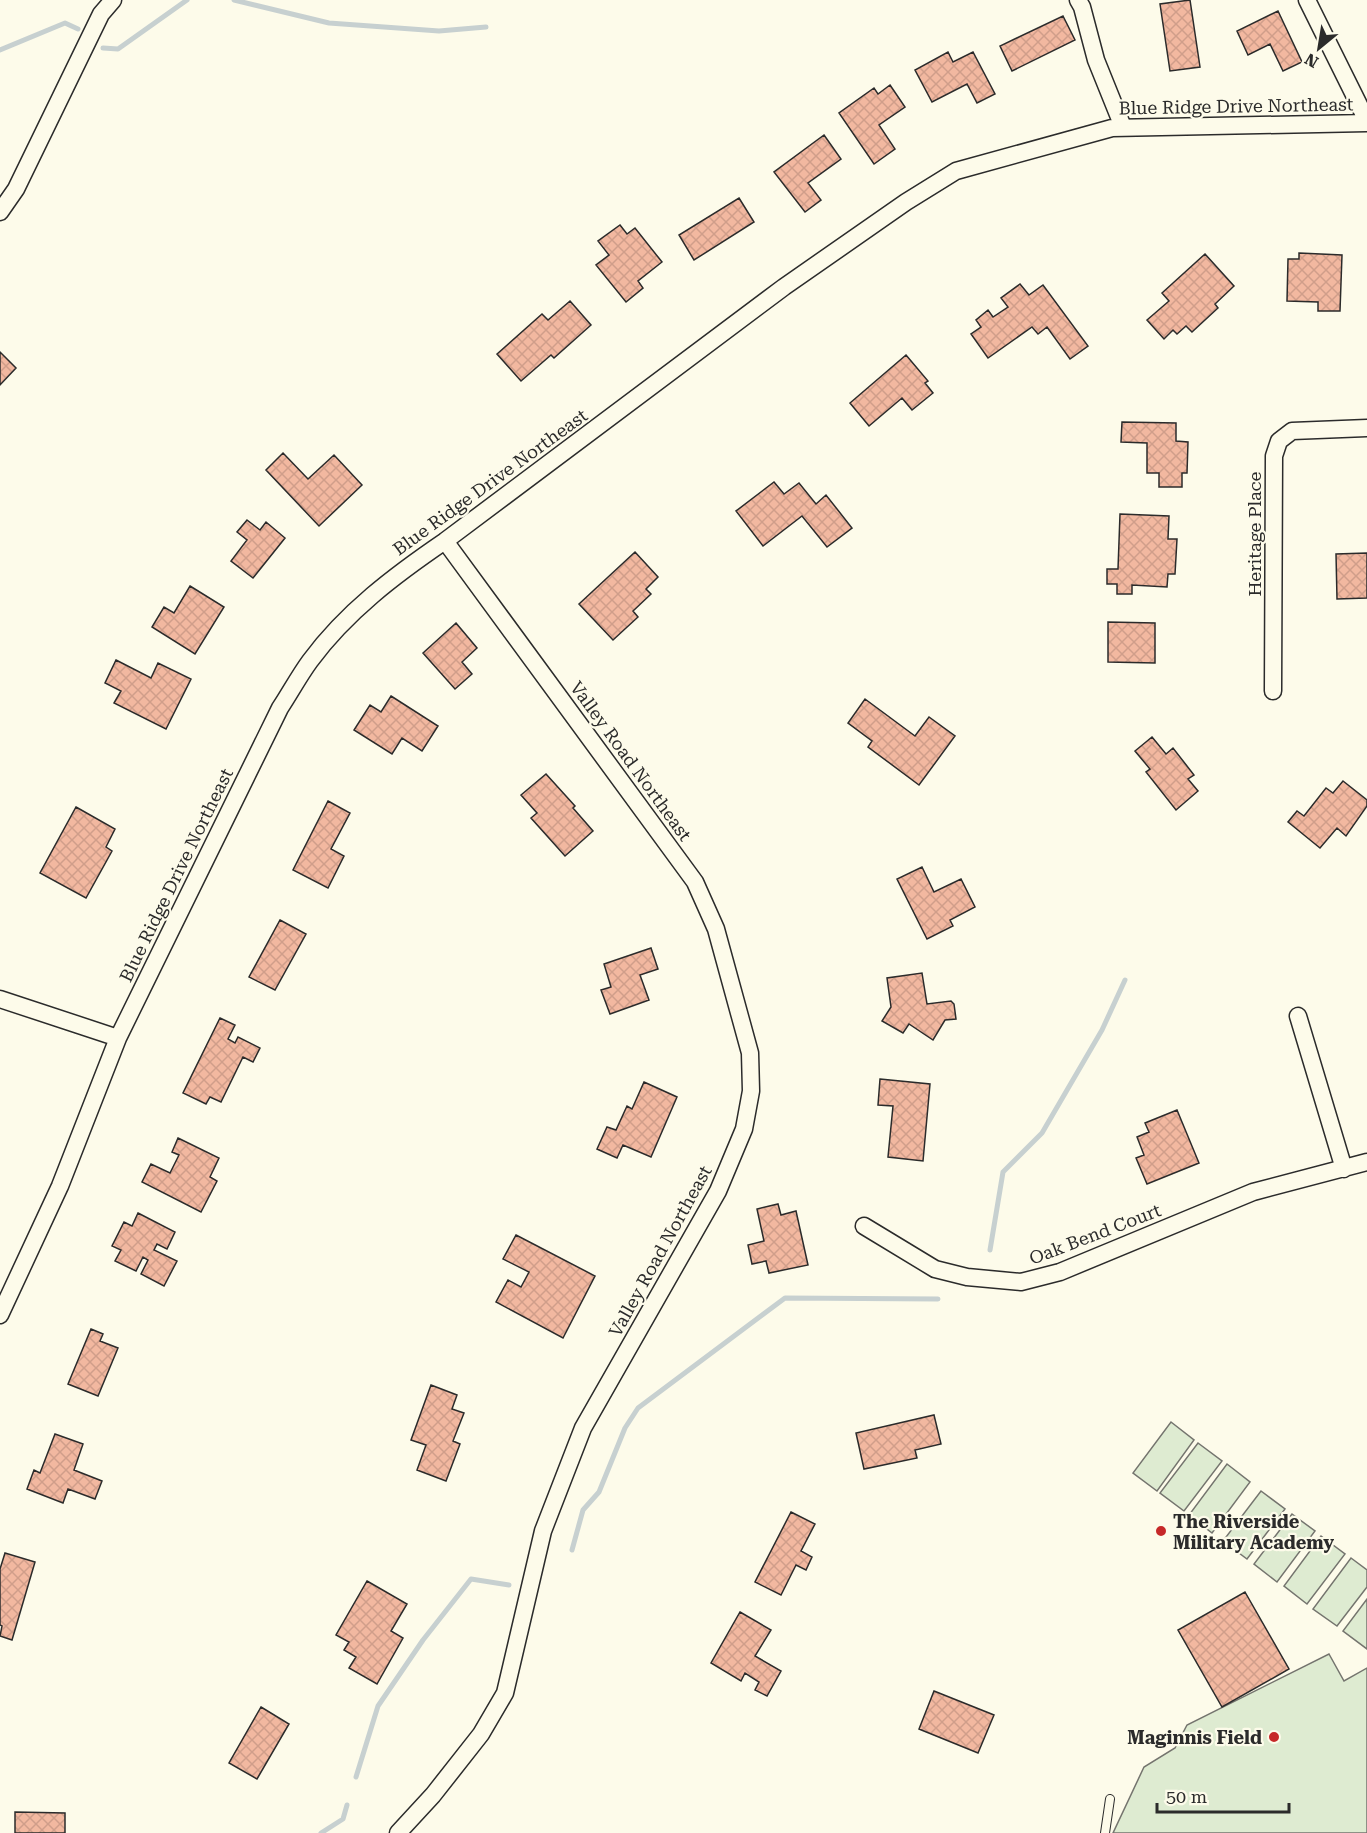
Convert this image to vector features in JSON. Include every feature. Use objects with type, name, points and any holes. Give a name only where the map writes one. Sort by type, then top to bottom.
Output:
[{"type":"street","points":[[0,212],[16,189],[101,14],[113,0]]},
{"type":"street","points":[[1078,0],[1082,7],[1096,60],[1123,127]]},
{"type":"street","points":[[1307,0],[1367,122]]},
{"type":"street","name":"Blue Ridge Drive Northeast","points":[[0,1315],[60,1186],[118,1038],[280,708],[310,661],[348,618],[402,570],[445,541],[784,287],[906,202],[956,171],[1112,128],[1367,122]]},
{"type":"street","name":"Heritage Place","points":[[1273,691],[1274,456],[1280,441],[1292,431],[1367,428]]},
{"type":"street","name":"Valley Road Northeast","points":[[398,1833],[433,1795],[481,1734],[505,1693],[543,1531],[583,1428],[718,1191],[744,1129],[751,1091],[750,1053],[716,929],[695,882],[445,541]]},
{"type":"street","points":[[0,999],[118,1038]]},
{"type":"street","points":[[1298,1016],[1344,1168]]},
{"type":"street","name":"Oak Bend Court","points":[[864,1226],[935,1269],[967,1277],[1021,1282],[1060,1272],[1253,1192],[1367,1162]]},
{"type":"lane","points":[[1105,1833],[1110,1799]]},
{"type":"green space","points":[[1171,1422],[1194,1440],[1157,1491],[1133,1473]]},
{"type":"green space","points":[[1198,1443],[1222,1461],[1184,1511],[1160,1493]]},
{"type":"green space","points":[[1227,1464],[1250,1482],[1212,1533],[1189,1515]]},
{"type":"green space","points":[[1261,1491],[1285,1509],[1247,1559],[1223,1541]]},
{"type":"green space","points":[[1292,1514],[1315,1531],[1277,1582],[1254,1564]]},
{"type":"green space","points":[[1321,1536],[1345,1554],[1307,1604],[1284,1586]]},
{"type":"green space","points":[[1351,1558],[1367,1570],[1367,1587],[1337,1626],[1313,1609]]},
{"type":"green space","points":[[1367,1599],[1367,1649],[1343,1631]]},
{"type":"green space","name":"Maginnis Field","points":[[1329,1654],[1344,1681],[1367,1668],[1367,1833],[1113,1833],[1144,1767],[1175,1748],[1187,1725]]},
{"type":"building","points":[[1190,0],[1200,67],[1170,71],[1160,4]]},
{"type":"building","points":[[1190,0],[1200,67],[1170,71],[1160,4]]},
{"type":"building","points":[[1278,11],[1302,62],[1283,71],[1270,44],[1248,55],[1237,31]]},
{"type":"building","points":[[1063,16],[1075,40],[1012,71],[1000,46]]},
{"type":"building","points":[[948,52],[953,62],[973,52],[995,94],[977,103],[967,84],[932,102],[915,70]]},
{"type":"building","points":[[890,85],[905,107],[879,125],[895,149],[874,164],[839,113],[874,88],[878,94]]},
{"type":"building","points":[[824,135],[841,159],[808,183],[821,200],[805,212],[774,172]]},
{"type":"building","points":[[739,198],[754,222],[694,260],[679,235]]},
{"type":"building","points":[[620,225],[627,234],[635,228],[662,262],[638,281],[643,288],[626,302],[596,265],[609,255],[598,241]]},
{"type":"building","points":[[1299,253],[1342,255],[1340,311],[1318,311],[1318,302],[1287,301],[1288,259],[1299,259]]},
{"type":"building","points":[[1205,254],[1234,286],[1215,304],[1218,308],[1192,332],[1186,326],[1177,334],[1173,330],[1164,339],[1147,320],[1169,301],[1162,293]]},
{"type":"building","points":[[1020,284],[1029,295],[1043,285],[1088,346],[1070,359],[1047,327],[1038,334],[1032,327],[988,358],[971,334],[981,327],[976,320],[988,310],[993,317],[1008,307],[1001,298]]},
{"type":"building","points":[[570,301],[591,325],[554,358],[551,355],[521,381],[497,354],[542,314],[548,320]]},
{"type":"building","points":[[0,352],[16,368],[0,385]]},
{"type":"building","points":[[906,355],[928,381],[925,383],[933,393],[912,410],[902,398],[869,426],[850,403]]},
{"type":"building","points":[[1122,422],[1176,423],[1176,441],[1188,442],[1187,473],[1182,473],[1182,487],[1159,487],[1159,473],[1147,473],[1147,443],[1121,442]]},
{"type":"building","points":[[283,453],[308,479],[334,455],[362,485],[319,526],[266,470]]},
{"type":"building","points":[[774,482],[784,494],[799,483],[816,504],[826,495],[852,528],[827,547],[802,516],[763,546],[736,511]]},
{"type":"building","points":[[1120,514],[1169,516],[1168,539],[1177,539],[1175,574],[1168,574],[1167,587],[1132,585],[1132,594],[1117,594],[1117,584],[1107,584],[1107,569],[1118,569]]},
{"type":"building","points":[[247,520],[260,530],[266,522],[285,538],[253,578],[231,561],[247,540],[237,532]]},
{"type":"building","points":[[635,552],[658,577],[646,589],[651,594],[633,611],[638,617],[613,640],[579,604]]},
{"type":"building","points":[[1367,553],[1367,598],[1337,599],[1336,554]]},
{"type":"building","points":[[1367,553],[1367,598],[1337,599],[1336,554]]},
{"type":"building","points":[[190,586],[224,607],[195,654],[152,627],[164,607],[174,613]]},
{"type":"building","points":[[1108,622],[1155,623],[1155,663],[1108,662]]},
{"type":"building","points":[[1108,622],[1155,623],[1155,663],[1108,662]]},
{"type":"building","points":[[456,623],[477,648],[462,662],[472,674],[455,689],[423,653]]},
{"type":"building","points":[[116,660],[151,678],[158,663],[191,679],[166,729],[114,703],[121,691],[105,683]]},
{"type":"building","points":[[391,696],[438,726],[422,751],[402,738],[392,754],[354,730],[370,705],[381,712]]},
{"type":"building","points":[[865,699],[915,736],[929,717],[955,736],[919,785],[868,747],[872,741],[848,723]]},
{"type":"building","points":[[1152,737],[1166,754],[1173,748],[1194,775],[1188,779],[1198,791],[1176,810],[1146,772],[1150,769],[1135,751]]},
{"type":"building","points":[[546,774],[575,806],[573,808],[593,831],[565,856],[531,818],[537,813],[521,795]]},
{"type":"building","points":[[1343,781],[1367,800],[1367,806],[1346,836],[1337,828],[1320,848],[1288,822],[1297,811],[1304,816],[1326,788],[1333,793]]},
{"type":"building","points":[[328,801],[350,813],[331,849],[344,856],[328,888],[293,870]]},
{"type":"building","points":[[76,807],[115,829],[106,847],[112,851],[86,898],[40,873]]},
{"type":"building","points":[[922,867],[934,892],[961,879],[975,907],[950,920],[953,926],[927,939],[897,879]]},
{"type":"building","points":[[280,920],[306,934],[275,990],[249,977]]},
{"type":"building","points":[[651,948],[658,969],[640,975],[649,1000],[610,1014],[601,990],[611,987],[604,964]]},
{"type":"building","points":[[922,973],[927,1004],[951,1001],[954,1004],[956,1019],[945,1020],[933,1040],[909,1024],[903,1033],[882,1021],[891,1007],[887,978]]},
{"type":"building","points":[[220,1018],[235,1025],[228,1039],[235,1043],[238,1037],[260,1048],[253,1062],[243,1057],[221,1102],[210,1097],[206,1104],[183,1093]]},
{"type":"building","points":[[880,1079],[930,1084],[923,1161],[888,1157],[893,1106],[878,1105]]},
{"type":"building","points":[[644,1082],[677,1097],[651,1157],[623,1145],[617,1158],[597,1149],[607,1127],[616,1130],[627,1106],[632,1109]]},
{"type":"building","points":[[1177,1110],[1199,1163],[1147,1184],[1136,1158],[1144,1155],[1137,1137],[1149,1132],[1145,1123]]},
{"type":"building","points":[[178,1138],[219,1158],[210,1177],[217,1181],[201,1212],[142,1182],[151,1164],[170,1173],[179,1155],[172,1152]]},
{"type":"building","points":[[778,1204],[781,1215],[796,1211],[808,1265],[769,1273],[766,1261],[752,1264],[748,1245],[764,1241],[757,1209]]},
{"type":"building","points":[[138,1213],[175,1232],[167,1249],[157,1244],[154,1250],[177,1261],[164,1286],[141,1274],[148,1260],[143,1257],[136,1271],[115,1261],[121,1250],[112,1246],[124,1222],[132,1226]]},
{"type":"building","points":[[516,1235],[595,1276],[563,1338],[496,1302],[508,1280],[521,1287],[529,1272],[503,1259]]},
{"type":"building","points":[[91,1329],[103,1334],[100,1341],[118,1348],[98,1396],[68,1384]]},
{"type":"building","points":[[431,1385],[457,1395],[452,1409],[464,1413],[453,1441],[460,1444],[446,1481],[417,1470],[426,1445],[411,1440]]},
{"type":"building","points":[[934,1415],[941,1444],[915,1450],[917,1458],[864,1469],[856,1433]]},
{"type":"building","points":[[55,1434],[83,1444],[74,1470],[102,1481],[95,1499],[68,1489],[63,1503],[27,1489],[34,1470],[40,1473]]},
{"type":"building","points":[[791,1512],[815,1524],[801,1551],[812,1557],[806,1570],[796,1565],[781,1595],[755,1582]]},
{"type":"building","points":[[5,1553],[35,1562],[12,1640],[0,1636],[2,1626],[0,1625],[0,1569]]},
{"type":"building","points":[[367,1581],[407,1604],[391,1631],[403,1638],[377,1684],[349,1668],[356,1657],[344,1650],[349,1642],[336,1635]]},
{"type":"building","points":[[1245,1592],[1289,1669],[1222,1707],[1178,1630]]},
{"type":"building","points":[[740,1612],[771,1630],[755,1656],[781,1671],[767,1696],[755,1690],[759,1682],[745,1673],[741,1681],[711,1663]]},
{"type":"building","points":[[934,1691],[994,1715],[978,1753],[919,1729]]},
{"type":"building","points":[[261,1707],[289,1724],[257,1779],[229,1763]]},
{"type":"building","points":[[15,1812],[65,1813],[65,1833],[15,1833]]},
{"type":"waterway","points":[[103,48],[118,49],[187,0]]},
{"type":"waterway","points":[[234,0],[329,23],[439,31],[486,27]]},
{"type":"waterway","points":[[0,50],[65,23],[78,29]]},
{"type":"waterway","points":[[990,1250],[1003,1172],[1042,1133],[1102,1030],[1125,980]]},
{"type":"waterway","points":[[572,1550],[583,1510],[599,1492],[625,1428],[638,1408],[785,1298],[938,1299]]},
{"type":"waterway","points":[[356,1777],[378,1706],[423,1640],[471,1579],[509,1585]]},
{"type":"waterway","points":[[321,1833],[343,1819],[347,1805]]},
{"type":"place","name":"The Riverside Military Academy","points":[[1161,1531]]},
{"type":"place","name":"Maginnis Field","points":[[1274,1737]]}]
